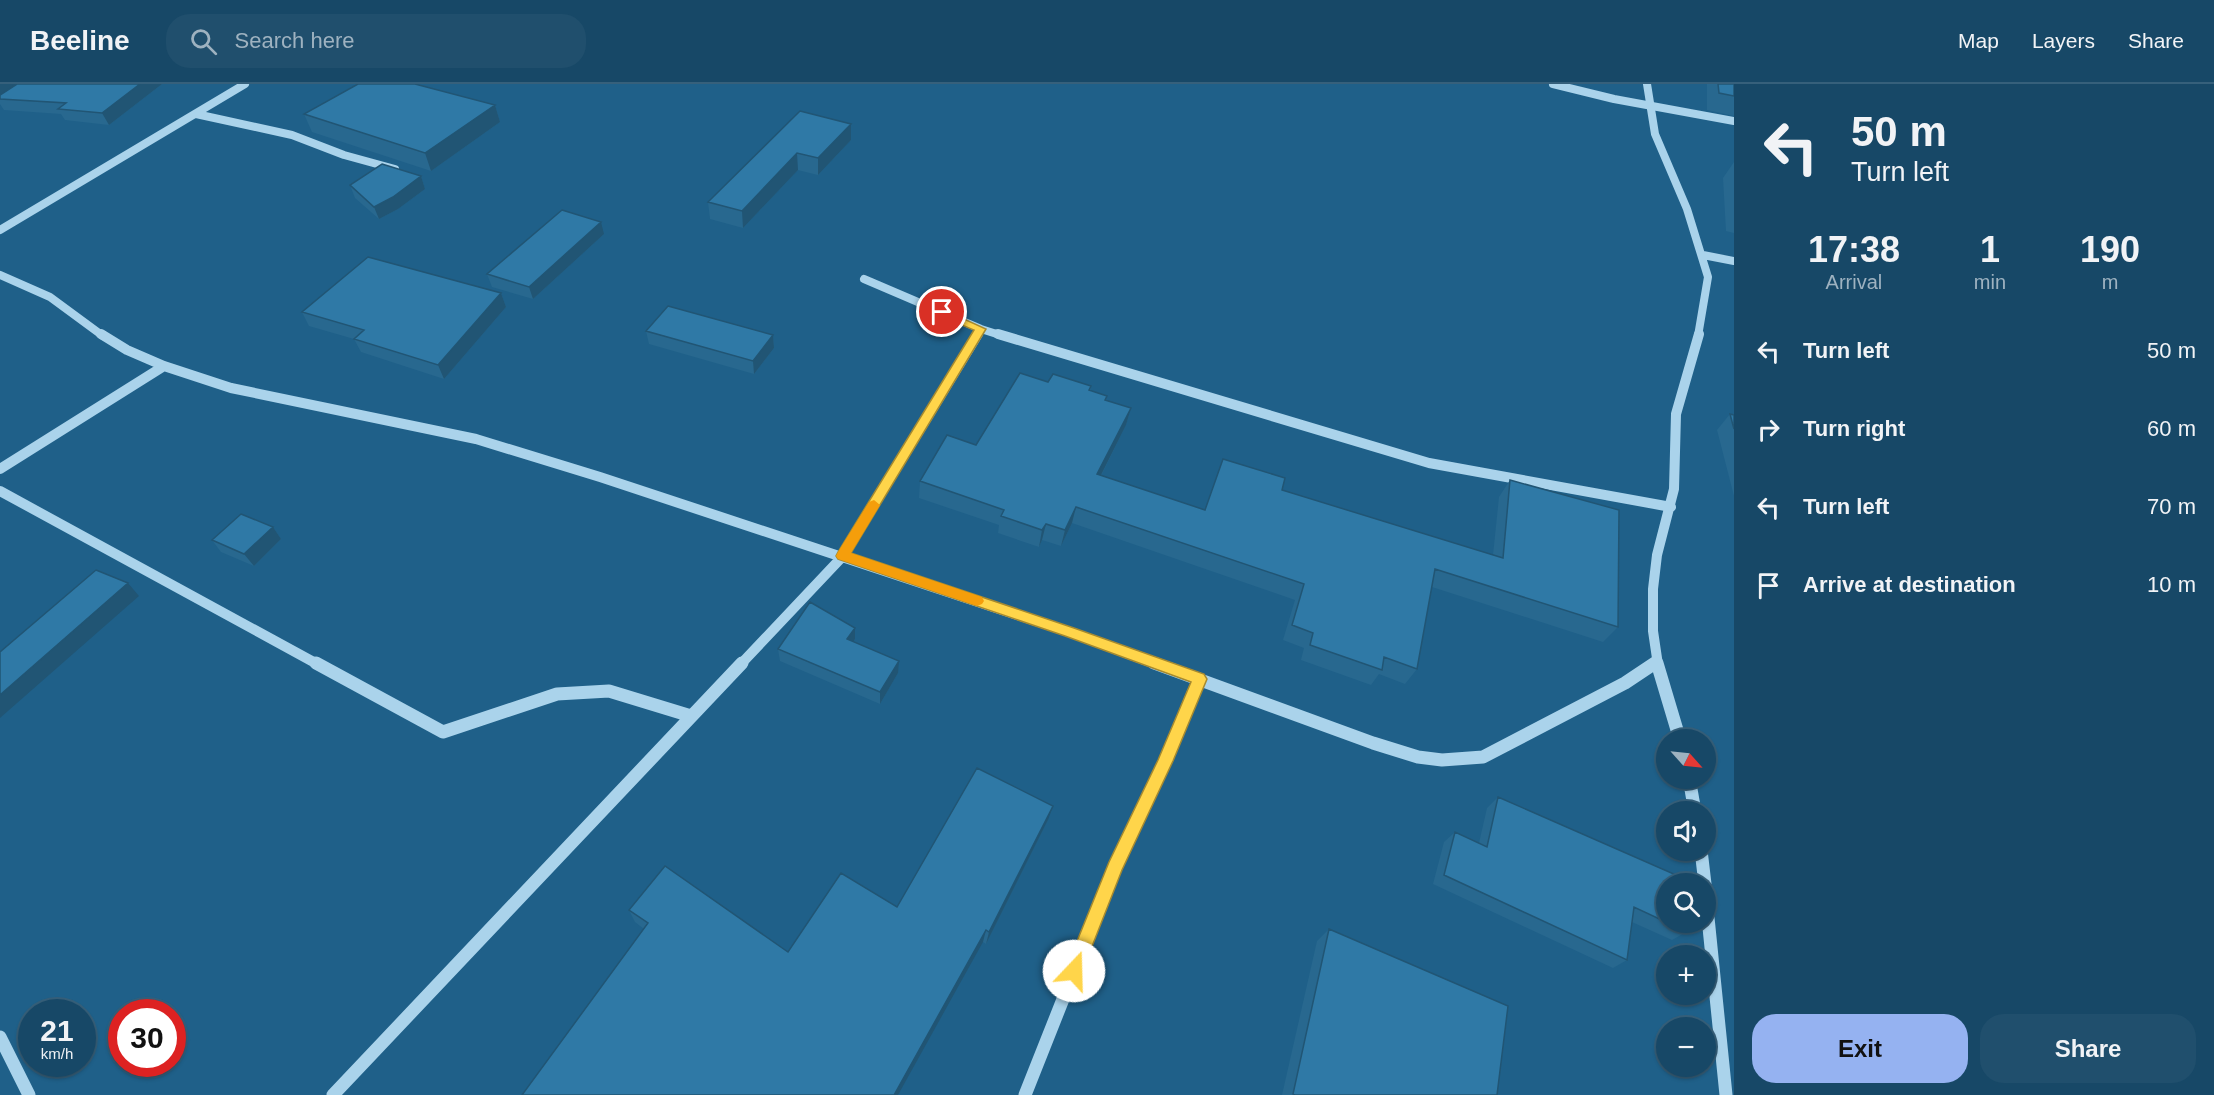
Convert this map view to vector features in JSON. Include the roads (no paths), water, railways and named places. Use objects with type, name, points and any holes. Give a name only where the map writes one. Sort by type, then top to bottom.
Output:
[{"type":"street","points":[[0,230],[245,84]]},
{"type":"street","points":[[1553,84],[1734,121]]},
{"type":"street","points":[[1647,84],[1655,134],[1683,199],[1703,255],[1708,277],[1695,353],[1676,414],[1674,489],[1658,555],[1653,589],[1653,631],[1657,662],[1677,729]]},
{"type":"street","points":[[196,114],[292,135],[344,155],[398,170]]},
{"type":"street","points":[[1703,255],[1734,261]]},
{"type":"street","points":[[0,275],[50,297],[92,329],[127,350],[164,366],[231,387],[476,439],[843,556],[1070,632],[1418,756],[1465,760],[1483,757],[1625,683],[1657,662]]},
{"type":"street","points":[[864,279],[981,329],[1429,463],[1671,507]]},
{"type":"street","points":[[333,1095],[843,556],[981,329]]},
{"type":"street","points":[[0,469],[164,366]]},
{"type":"street","points":[[0,491],[443,732],[557,694],[609,691],[691,716]]},
{"type":"street","points":[[1025,1095],[1115,868],[1166,761],[1199,679]]},
{"type":"street","points":[[1708,933],[1717,998],[1726,1095]]},
{"type":"street","points":[[0,1037],[29,1095]]}]
